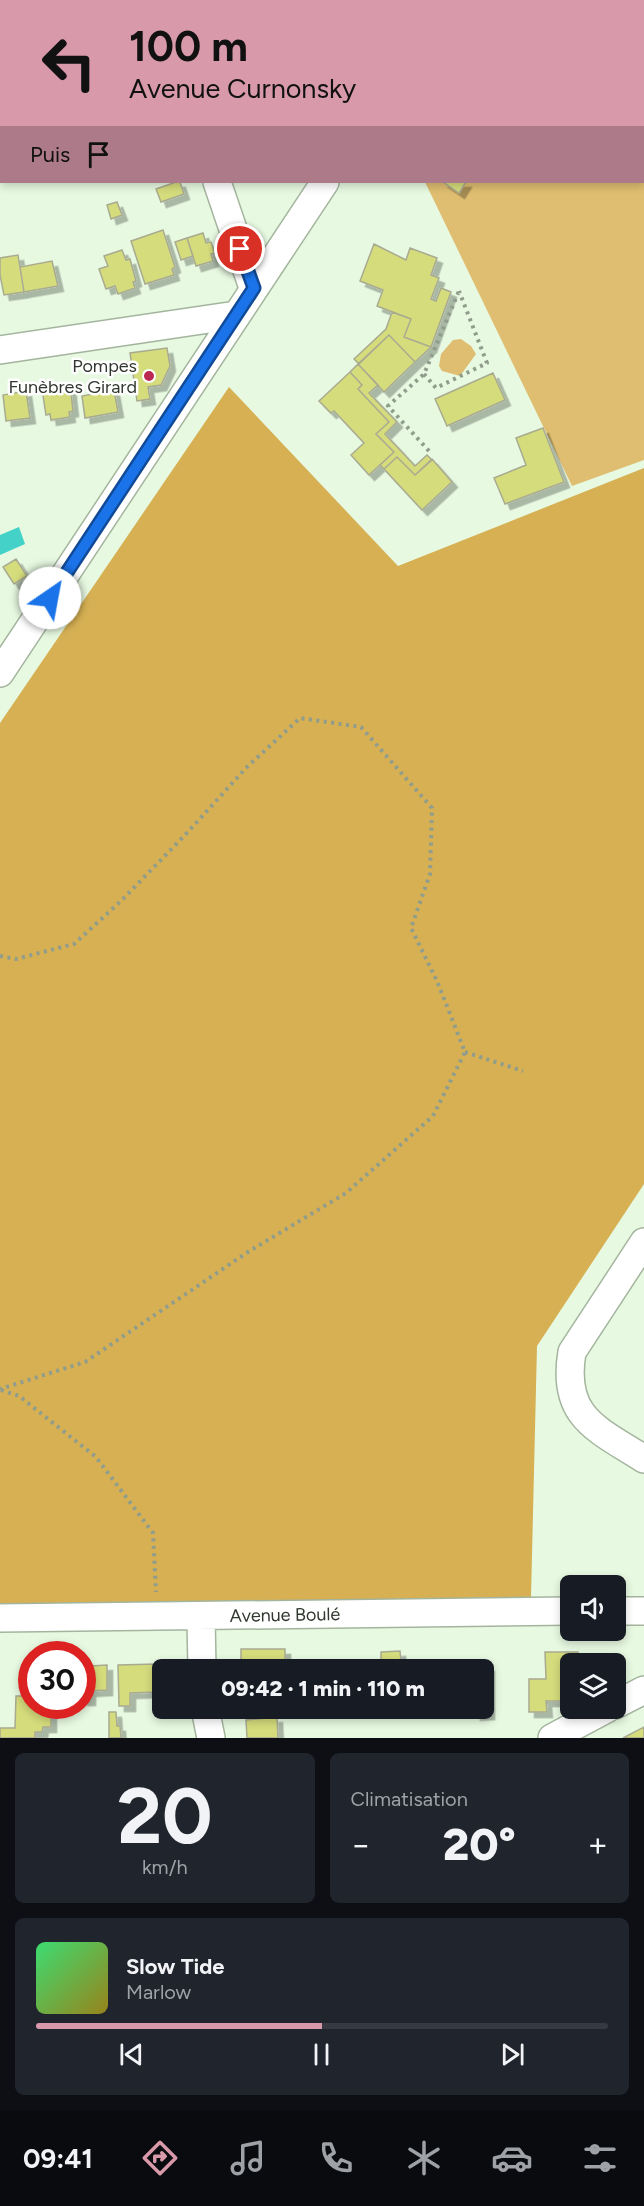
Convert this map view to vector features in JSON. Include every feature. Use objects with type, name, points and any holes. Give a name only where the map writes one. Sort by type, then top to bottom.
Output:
[{"type":"street","points":[[217,183],[254,288]]},
{"type":"street","points":[[0,673],[323,183]]},
{"type":"street","points":[[0,350],[236,315]]},
{"type":"street","points":[[644,1242],[572,1352],[569,1369],[572,1393],[581,1414],[590,1424],[644,1459]]},
{"type":"street","name":"Avenue Boulé","points":[[0,1618],[560,1611]]},
{"type":"street","points":[[626,1611],[644,1611]]},
{"type":"street","points":[[201,1617],[202,1659]]},
{"type":"street","points":[[626,1699],[644,1690]]},
{"type":"street","points":[[207,1719],[211,1738]]},
{"type":"street","points":[[552,1738],[587,1719]]},
{"type":"path","points":[[424,374],[436,388],[487,363],[459,291],[424,374],[388,406],[429,451]]},
{"type":"path","points":[[0,956],[16,959],[74,944],[121,901],[178,843],[246,768],[300,718],[361,727],[432,808],[430,874],[411,928],[465,1052],[433,1116],[345,1193],[248,1252],[85,1362],[0,1389]]},
{"type":"path","points":[[465,1052],[523,1071]]},
{"type":"path","points":[[0,1389],[19,1396],[96,1456],[153,1533],[156,1616]]},
{"type":"shaded area","points":[[425,183],[644,183],[644,460],[572,486]]},
{"type":"shaded area","points":[[461,339],[471,346],[476,354],[460,376],[442,371],[439,366],[441,354],[453,340]]},
{"type":"shaded area","points":[[229,387],[398,566],[644,468],[644,1184],[537,1346],[531,1597],[0,1606],[0,723]]},
{"type":"water","points":[[19,527],[25,544],[0,555],[0,535]]},
{"type":"building","points":[[180,183],[184,194],[161,202],[156,189]]},
{"type":"building","points":[[444,183],[465,183],[459,193]]},
{"type":"building","points":[[117,202],[122,215],[111,219],[107,205]]},
{"type":"building","points":[[163,230],[175,267],[172,269],[174,275],[145,284],[131,241]]},
{"type":"building","points":[[203,233],[206,243],[211,242],[215,253],[211,254],[213,261],[196,266],[187,238]]},
{"type":"building","points":[[187,238],[193,256],[181,260],[175,242]]},
{"type":"building","points":[[374,244],[406,260],[410,248],[437,258],[431,275],[439,278],[431,299],[436,301],[441,288],[451,292],[431,347],[404,337],[411,319],[377,306],[383,290],[360,281]]},
{"type":"building","points":[[122,250],[126,260],[130,259],[136,281],[133,282],[135,288],[118,294],[115,286],[106,289],[99,269],[108,266],[104,256]]},
{"type":"building","points":[[18,255],[24,292],[4,295],[0,275],[0,258]]},
{"type":"building","points":[[52,261],[58,286],[24,292],[20,267]]},
{"type":"building","points":[[392,312],[411,319],[404,337],[431,347],[415,362],[389,335],[359,364],[354,359],[386,329]]},
{"type":"building","points":[[389,335],[415,362],[384,392],[358,364]]},
{"type":"building","name":"Pompes Funèbres Girard","points":[[167,348],[170,366],[161,385],[148,387],[150,399],[137,401],[130,353]]},
{"type":"building","points":[[358,364],[378,385],[369,393],[397,422],[385,434],[415,466],[427,455],[432,460],[415,475],[397,457],[384,469],[380,465],[394,452],[376,434],[389,422],[358,389],[362,385],[350,372]]},
{"type":"building","points":[[350,372],[362,385],[358,389],[389,422],[376,434],[394,452],[369,475],[351,455],[364,443],[334,411],[331,413],[319,401]]},
{"type":"building","points":[[493,373],[505,400],[447,426],[435,399]]},
{"type":"building","points":[[70,384],[73,411],[69,412],[70,417],[51,420],[50,414],[46,415],[42,389]]},
{"type":"building","points":[[114,390],[118,412],[85,418],[82,396]]},
{"type":"building","points":[[26,391],[30,418],[6,421],[3,395]]},
{"type":"building","points":[[543,428],[564,482],[505,504],[494,478],[526,465],[516,438]]},
{"type":"building","points":[[397,457],[415,475],[432,459],[452,482],[422,510],[384,469]]},
{"type":"building","points":[[16,559],[27,576],[14,584],[3,567]]},
{"type":"building","points":[[241,1649],[285,1649],[285,1659],[241,1659]]},
{"type":"building","points":[[400,1651],[401,1659],[381,1659],[381,1652]]},
{"type":"building","points":[[545,1652],[578,1652],[560,1653],[560,1701],[546,1701],[547,1712],[529,1712],[529,1679],[546,1679]]},
{"type":"building","points":[[152,1664],[152,1692],[130,1693],[130,1706],[119,1706],[118,1665]]},
{"type":"building","points":[[107,1665],[107,1690],[96,1691],[96,1666]]},
{"type":"building","points":[[16,1696],[18,1696],[18,1719],[51,1719],[51,1727],[43,1727],[42,1732],[35,1732],[35,1738],[0,1738],[0,1728],[15,1728]]},
{"type":"building","points":[[109,1712],[116,1712],[121,1738],[109,1738]]},
{"type":"building","points":[[277,1719],[278,1738],[247,1738],[246,1720]]},
{"type":"building","points":[[644,1727],[644,1738],[623,1738]]},
{"type":"place","name":"Pompes Funèbres Girard","points":[[149,376]]},
{"type":"route","points":[[50,598],[254,288],[240,249]]}]
